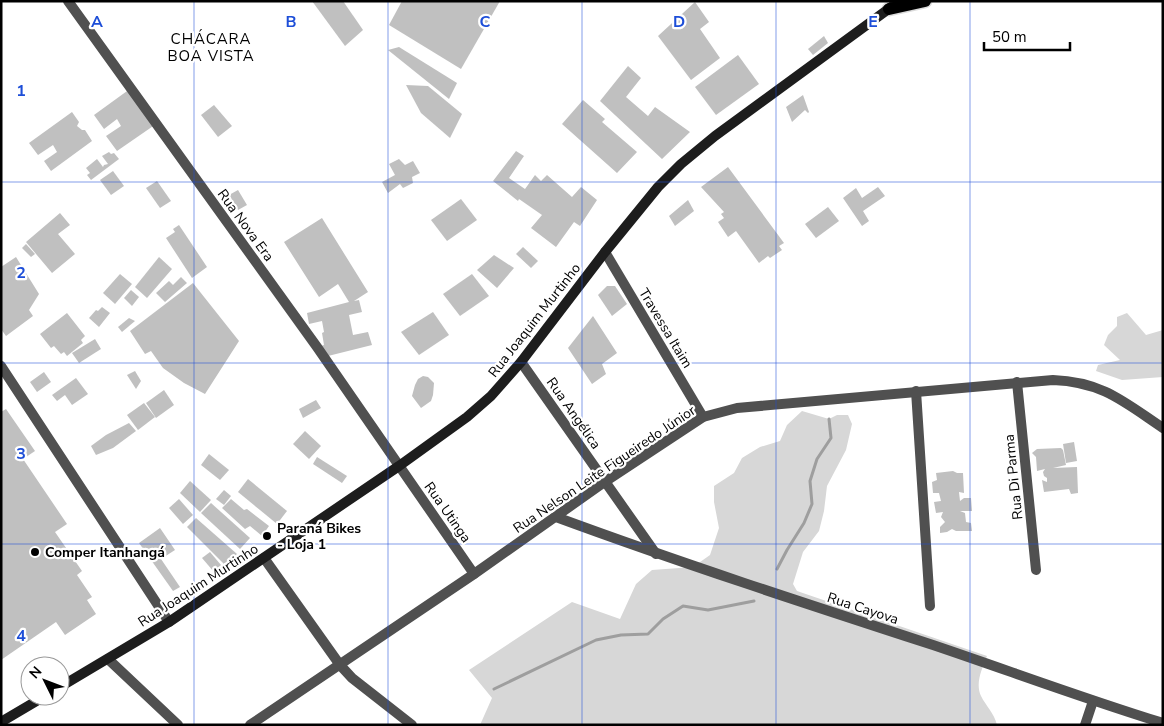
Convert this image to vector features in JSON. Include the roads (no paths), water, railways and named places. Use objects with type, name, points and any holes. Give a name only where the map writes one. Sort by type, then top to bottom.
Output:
[{"type":"main road","name":"Rua Joaquim Murtinho","points":[[70,681],[169,622],[467,418],[491,396],[521,362],[605,252],[658,187],[681,164],[715,136],[900,1]]},
{"type":"main road","points":[[888,8],[925,1]]},
{"type":"main road","points":[[1,722],[29,706]]},
{"type":"street","name":"Rua Nova Era","points":[[68,1],[317,347],[399,466]]},
{"type":"street","name":"Travessa Itaim","points":[[605,252],[703,418]]},
{"type":"street","name":"Rua Angélica","points":[[521,362],[656,554]]},
{"type":"street","points":[[1,366],[169,622]]},
{"type":"street","name":"Rua Nelson Leite Figueiredo Júnior","points":[[250,725],[474,574],[606,481],[703,418],[737,408],[1017,382],[1073,381],[1105,390],[1163,428]]},
{"type":"street","name":"Rua Di Parma","points":[[1017,382],[1036,570]]},
{"type":"street","points":[[916,391],[930,606]]},
{"type":"street","name":"Rua Utinga","points":[[399,466],[474,574]]},
{"type":"street","name":"Rua Cayova","points":[[556,517],[656,554],[984,662],[1092,701],[1163,723]]},
{"type":"street","points":[[264,558],[340,665],[352,678],[412,725]]},
{"type":"street","points":[[108,658],[178,725]]},
{"type":"street","points":[[1084,725],[1092,701]]},
{"type":"waterway","points":[[777,569],[804,523],[812,504],[810,481],[817,459],[831,438],[829,419]]},
{"type":"waterway","points":[[494,689],[596,640],[621,635],[648,634],[663,619],[683,606],[708,610],[754,601]]},
{"type":"place","name":"Paraná Bikes - Loja 1","points":[[267,536]]},
{"type":"place","name":"Comper Itanhangá","points":[[35,552]]},
{"type":"district","name":"CHÁCARA BOA VISTA","points":[[211,48]]}]
